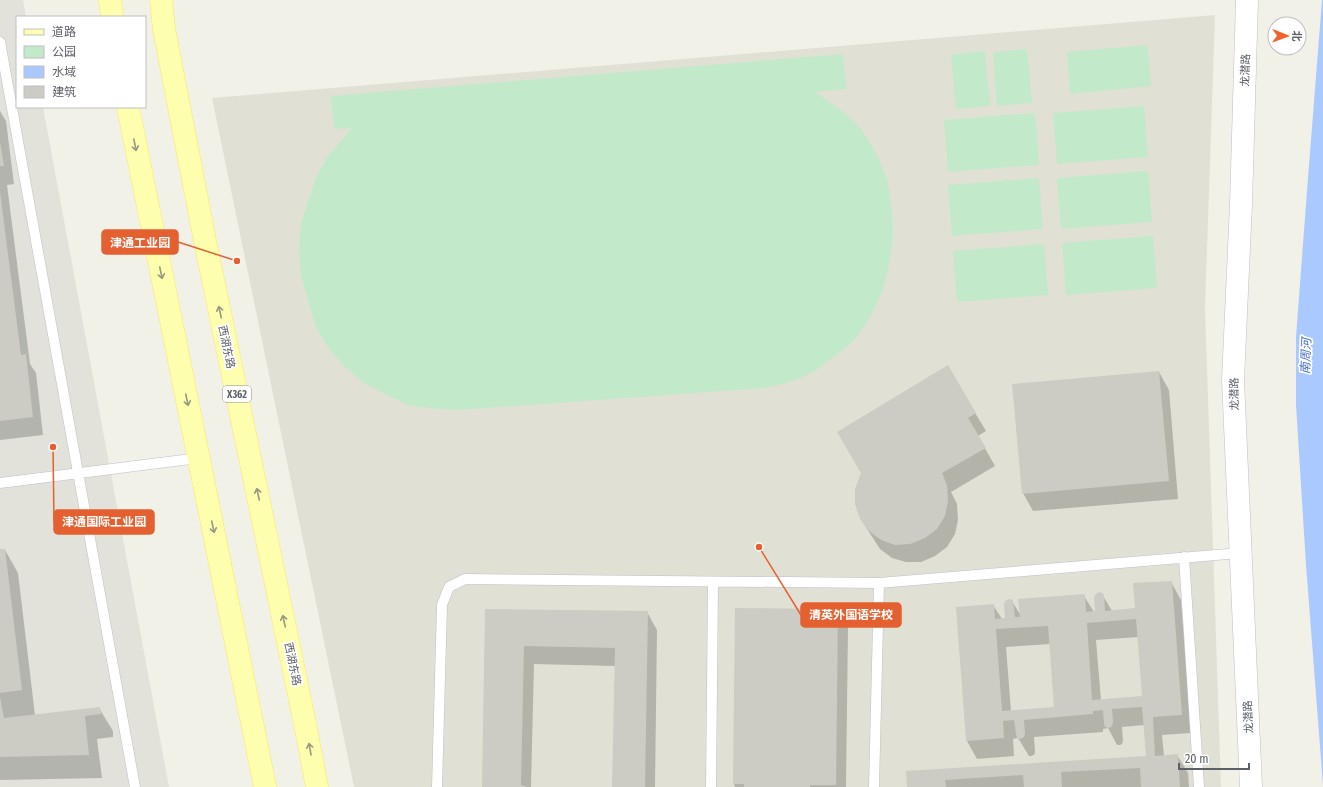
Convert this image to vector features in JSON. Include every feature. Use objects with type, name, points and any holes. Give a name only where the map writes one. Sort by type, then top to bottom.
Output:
[{"type":"main road","points":[[110,0],[112,16]]},
{"type":"main road","name":"西湖东路","points":[[161,0],[164,28],[205,241],[317,787]]},
{"type":"main road","points":[[128,108],[265,787]]},
{"type":"street","name":"龙潜路","points":[[1247,0],[1241,196],[1233,380],[1251,787]]},
{"type":"lane","points":[[0,42],[135,787]]},
{"type":"lane","points":[[0,483],[199,458]]},
{"type":"lane","points":[[437,787],[442,605],[449,587],[465,579],[878,583],[1240,553]]},
{"type":"lane","points":[[1184,557],[1199,787]]},
{"type":"lane","points":[[874,787],[878,583]]},
{"type":"lane","points":[[711,787],[713,586]]},
{"type":"shaded area","points":[[0,0],[23,0],[26,16],[16,16],[16,108],[43,108],[169,787],[0,787]]},
{"type":"shaded area","points":[[1215,15],[1205,308],[1221,787],[354,787],[212,98]]},
{"type":"green space","points":[[1147,45],[1151,86],[1070,94],[1067,52]]},
{"type":"green space","points":[[1027,49],[1032,103],[997,106],[993,52]]},
{"type":"green space","points":[[985,51],[990,106],[956,109],[951,55]]},
{"type":"green space","points":[[843,54],[846,89],[815,92],[842,111],[861,129],[876,153],[887,179],[893,226],[892,247],[883,289],[864,327],[849,345],[810,373],[792,381],[764,388],[458,410],[429,408],[408,405],[365,384],[344,366],[327,346],[315,325],[301,275],[299,248],[301,223],[316,177],[328,156],[352,128],[334,129],[331,96]]},
{"type":"green space","points":[[1144,106],[1148,157],[1057,164],[1053,113]]},
{"type":"green space","points":[[1035,113],[1039,165],[948,172],[944,120]]},
{"type":"green space","points":[[1148,171],[1152,222],[1061,229],[1057,178]]},
{"type":"green space","points":[[1039,178],[1043,229],[952,236],[948,185]]},
{"type":"green space","points":[[1153,236],[1157,288],[1066,295],[1062,243]]},
{"type":"green space","points":[[1044,244],[1048,295],[957,302],[953,251]]},
{"type":"water","name":"南周河","points":[[1322,0],[1323,785],[1306,565],[1296,405],[1296,337]]},
{"type":"building","points":[[0,142],[4,166],[0,166]]},
{"type":"building","points":[[0,192],[21,355],[26,354],[33,417],[0,421]]},
{"type":"building","points":[[948,365],[976,413],[968,418],[986,448],[942,473],[947,485],[948,501],[945,516],[937,529],[925,538],[910,544],[895,545],[881,540],[869,531],[860,519],[855,504],[855,489],[861,473],[837,432]]},
{"type":"building","points":[[1159,371],[1169,481],[1022,494],[1012,384]]},
{"type":"building","points":[[0,549],[5,549],[22,690],[0,693]]},
{"type":"building","points":[[1172,581],[1182,715],[1153,717],[1155,756],[1178,754],[1180,787],[1141,787],[1140,768],[1061,772],[1062,787],[1024,787],[1023,775],[945,780],[946,787],[907,787],[906,771],[1146,756],[1142,707],[1112,709],[1113,722],[1112,726],[1109,728],[1105,727],[1103,710],[1093,711],[1093,714],[1024,720],[1025,733],[1024,737],[1020,739],[1017,738],[1014,720],[1003,721],[1004,738],[966,741],[956,607],[994,604],[995,619],[1005,618],[1004,605],[1005,601],[1009,599],[1013,600],[1015,617],[1020,617],[1018,599],[1085,594],[1086,612],[1095,611],[1094,597],[1099,592],[1103,593],[1104,596],[1105,611],[1135,608],[1133,583]],"holes":[[[1136,619],[1142,696],[1092,700],[1087,623]],[[1048,626],[1054,707],[1002,711],[996,629]]]},
{"type":"building","points":[[735,608],[838,609],[836,785],[810,785],[810,787],[744,787],[744,784],[733,784]]},
{"type":"building","points":[[485,609],[648,611],[645,787],[612,787],[615,648],[524,646],[521,785],[527,787],[482,787]]},
{"type":"building","points":[[0,697],[4,718],[100,707],[101,714],[85,716],[89,755],[0,757]]},
{"type":"place","name":"津通工业园","points":[[237,261]]},
{"type":"place","name":"津通国际工业园","points":[[53,447]]},
{"type":"place","name":"清英外国语学校","points":[[759,547]]}]
